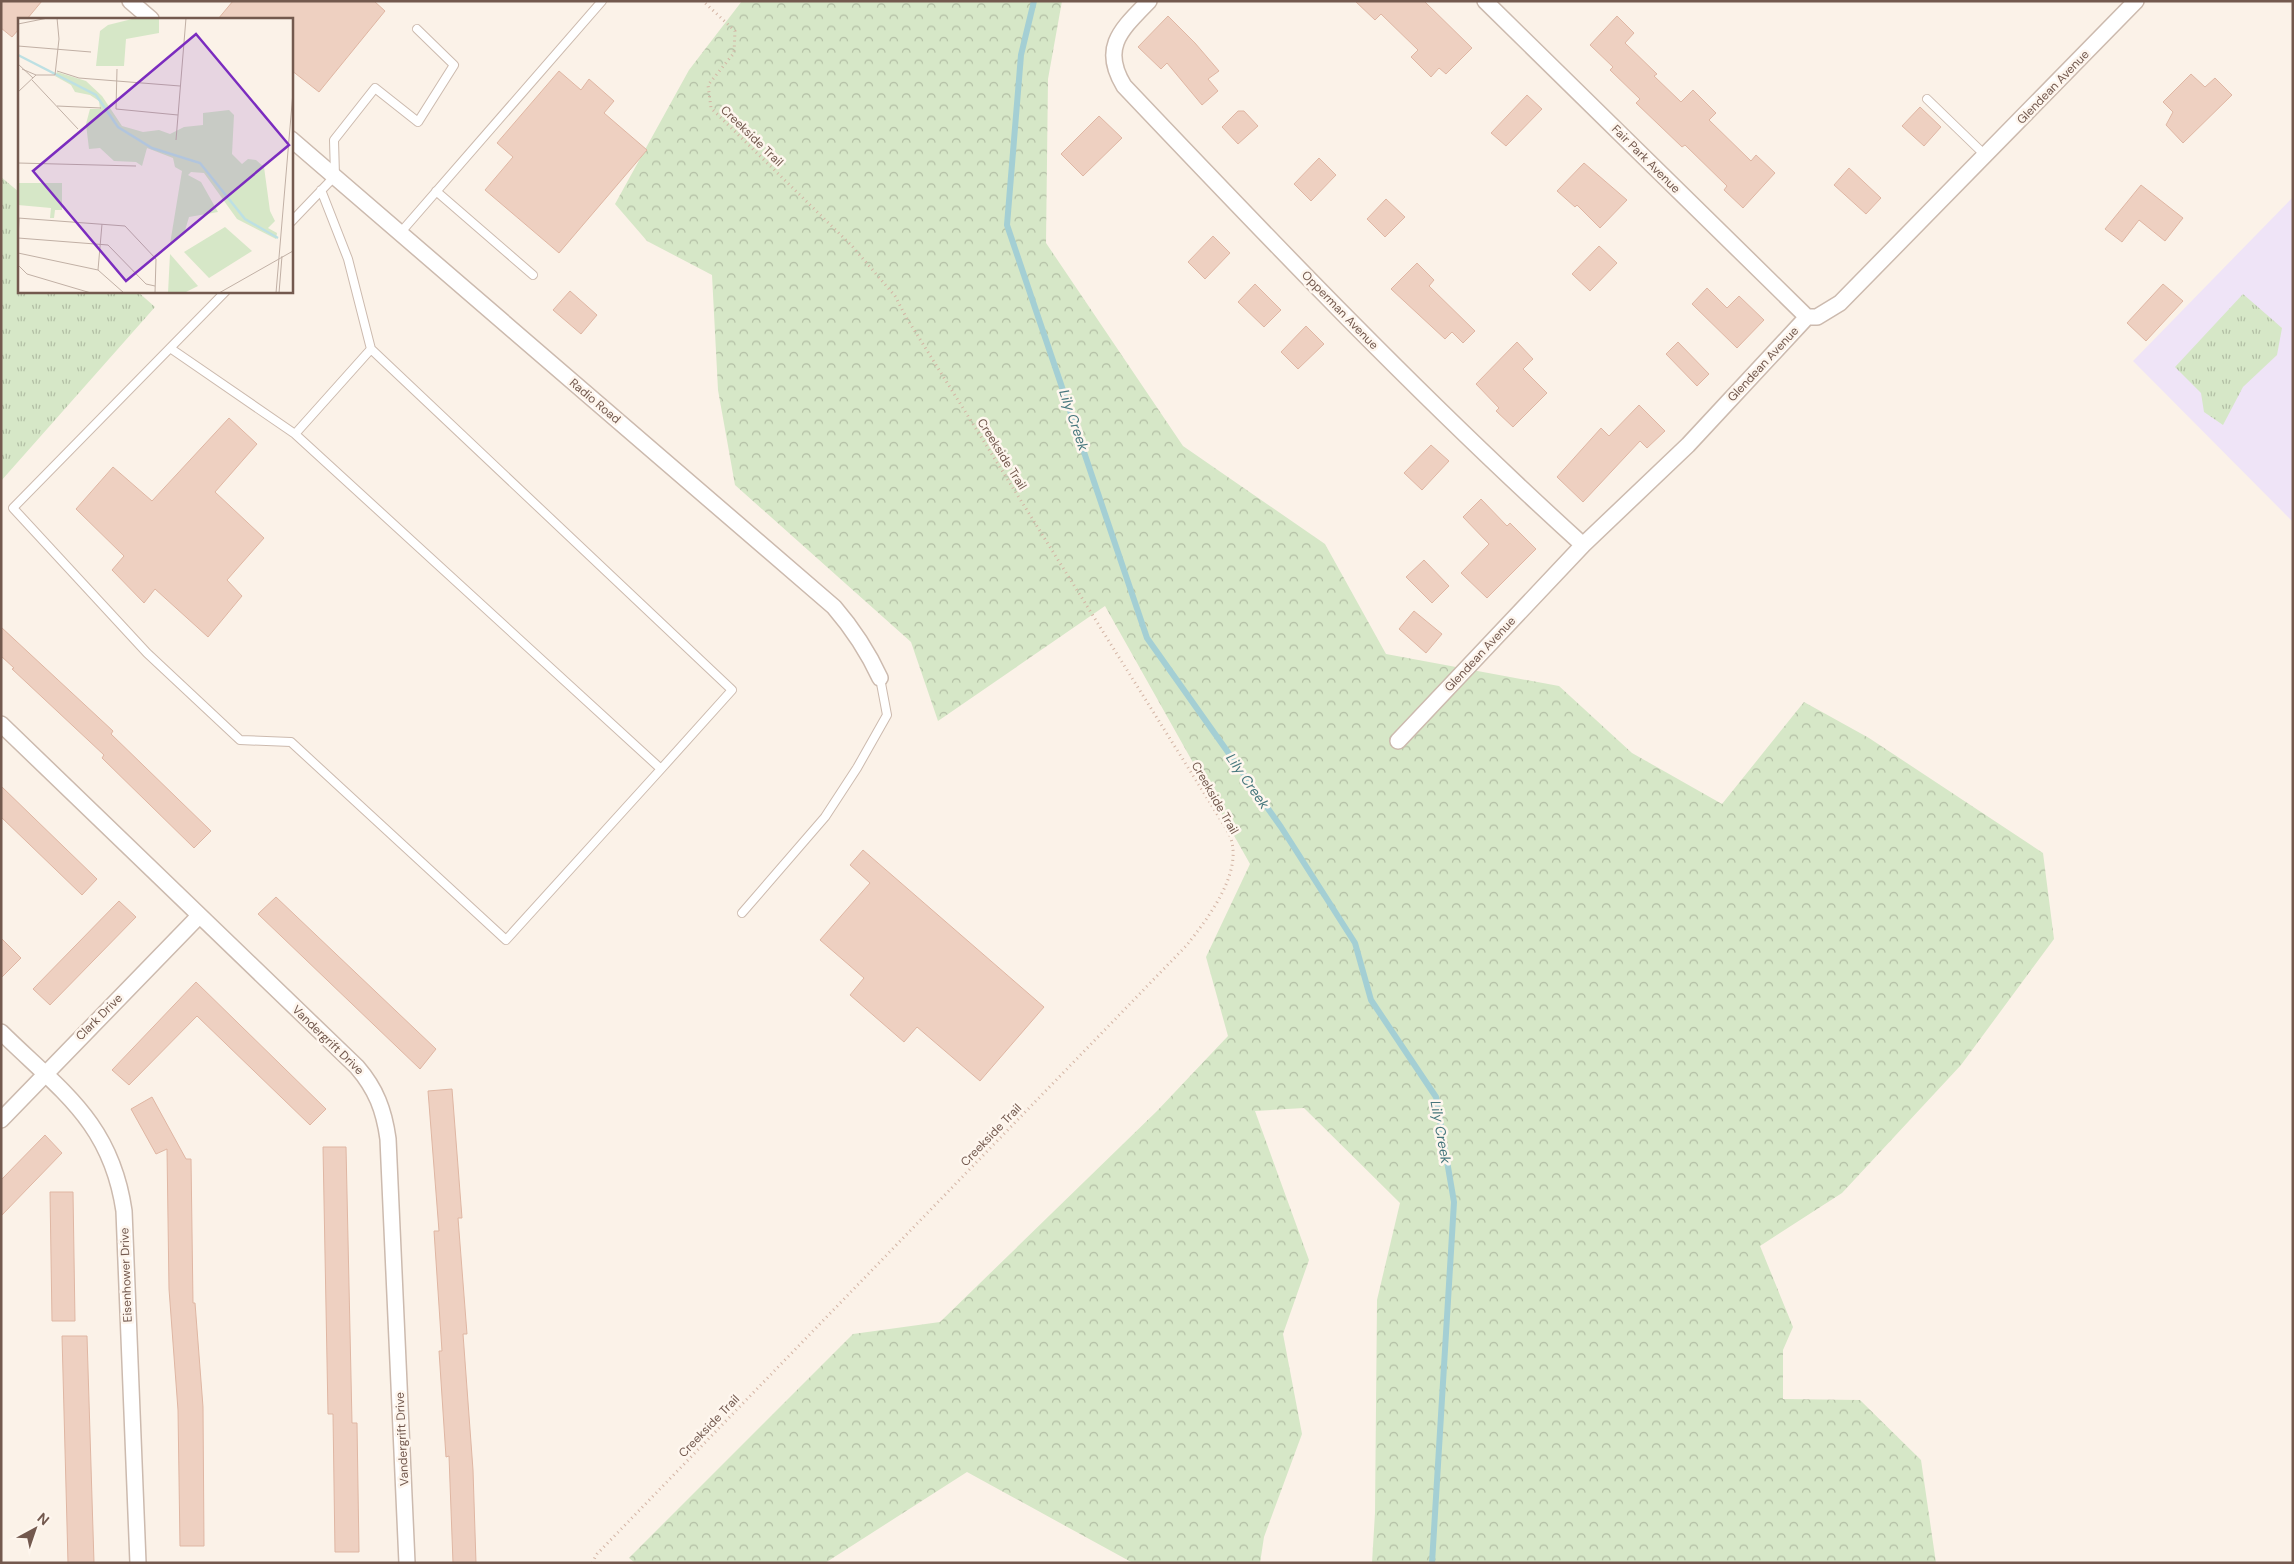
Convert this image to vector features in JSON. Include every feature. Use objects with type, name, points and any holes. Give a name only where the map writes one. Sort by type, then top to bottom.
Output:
[{"type":"street","points":[[130,1],[150,18]]},
{"type":"street","name":"Opperman Avenue","points":[[1149,1],[1118,35],[1114,48],[1113,62],[1116,74],[1124,86],[1405,377],[1582,545]]},
{"type":"street","name":"Fair Park Avenue","points":[[1485,1],[1807,317]]},
{"type":"street","name":"Glendean Avenue","points":[[1398,741],[1582,545],[1688,445],[1807,317],[1817,317],[1840,303],[2136,1]]},
{"type":"street","name":"Radio Road","points":[[292,140],[834,607],[852,628],[872,660],[880,678]]},
{"type":"street","name":"Vandergrift Drive","points":[[1,724],[357,1067],[370,1082],[382,1106],[388,1139],[407,1563]]},
{"type":"street","name":"Clark Drive","points":[[1,1120],[199,916]]},
{"type":"street","name":"Eisenhower Drive","points":[[1,1032],[80,1108],[101,1137],[112,1160],[120,1185],[124,1211],[138,1563]]},
{"type":"lane","points":[[401,232],[602,1]]},
{"type":"lane","points":[[292,221],[335,176],[334,140],[375,88],[418,122],[454,65],[417,28]]},
{"type":"lane","points":[[1927,99],[1986,156]]},
{"type":"lane","points":[[225,292],[13,508],[147,653],[240,740],[291,742],[506,940],[732,690],[371,349],[348,259],[321,190]]},
{"type":"lane","points":[[436,191],[534,275]]},
{"type":"lane","points":[[170,348],[295,434],[661,769]]},
{"type":"lane","points":[[295,434],[371,349]]},
{"type":"lane","points":[[742,913],[825,818],[857,768],[887,715],[880,678]]},
{"type":"path","name":"Creekside Trail","points":[[592,1563],[597,1554],[664,1484],[1188,945],[1206,920],[1228,880],[1233,861],[1230,837],[1214,809],[895,296],[852,246],[711,108],[708,85],[734,53],[735,31],[702,1]]},
{"type":"shaded area","points":[[2293,197],[2293,522],[2133,361]]},
{"type":"green space","points":[[742,1],[1062,1],[1048,79],[1046,243],[1183,446],[1325,544],[1386,654],[1559,686],[1632,753],[1722,804],[1804,702],[1869,738],[2043,853],[2054,939],[1961,1065],[1842,1193],[1760,1246],[1793,1327],[1783,1350],[1783,1399],[1860,1400],[1921,1460],[1936,1563],[1372,1563],[1375,1513],[1377,1300],[1400,1203],[1304,1108],[1255,1111],[1309,1260],[1283,1334],[1302,1434],[1264,1537],[1260,1563],[1133,1563],[967,1472],[825,1563],[635,1563],[629,1558],[853,1334],[940,1322],[1157,1111],[1228,1036],[1206,957],[1250,864],[1105,606],[938,721],[911,642],[735,485],[718,390],[712,275],[647,241],[615,204],[689,70]]},
{"type":"green space","points":[[1,177],[18,191],[18,292],[138,292],[155,307],[1,481]]},
{"type":"green space","points":[[2243,294],[2282,328],[2277,355],[2243,387],[2223,425],[2204,412],[2201,393],[2175,367]]},
{"type":"building","points":[[1,1],[42,1],[28,18],[18,18],[18,30],[12,37],[1,28]]},
{"type":"building","points":[[233,1],[374,1],[385,11],[319,92],[292,71],[292,18],[219,18]]},
{"type":"building","points":[[1355,1],[1424,1],[1472,48],[1446,74],[1439,68],[1431,77],[1411,57],[1418,50],[1381,14],[1375,20]]},
{"type":"building","points":[[1168,16],[1219,71],[1208,79],[1218,91],[1202,105],[1167,63],[1161,69],[1138,47]]},
{"type":"building","points":[[1617,16],[1634,33],[1625,43],[1657,74],[1654,76],[1681,102],[1693,90],[1716,113],[1709,120],[1751,161],[1756,155],[1775,173],[1743,208],[1724,190],[1727,186],[1685,145],[1682,147],[1636,103],[1640,99],[1610,70],[1613,67],[1590,45]]},
{"type":"building","points":[[559,71],[581,90],[589,79],[614,101],[604,113],[647,150],[559,253],[485,190],[513,157],[497,143]]},
{"type":"building","points":[[2191,74],[2205,87],[2215,78],[2232,95],[2183,143],[2166,125],[2173,112],[2163,102]]},
{"type":"building","points":[[1527,95],[1542,109],[1506,146],[1491,133]]},
{"type":"building","points":[[1920,107],[1941,127],[1924,146],[1902,126]]},
{"type":"building","points":[[1238,111],[1244,111],[1258,126],[1238,144],[1222,127]]},
{"type":"building","points":[[1099,116],[1122,138],[1083,176],[1061,154]]},
{"type":"building","points":[[1319,158],[1336,175],[1311,201],[1294,184]]},
{"type":"building","points":[[1584,163],[1627,200],[1600,228],[1577,205],[1575,207],[1557,191]]},
{"type":"building","points":[[1849,168],[1881,198],[1866,214],[1834,185]]},
{"type":"building","points":[[2141,185],[2183,218],[2165,241],[2139,220],[2122,242],[2105,229]]},
{"type":"building","points":[[1386,199],[1405,217],[1385,237],[1367,219]]},
{"type":"building","points":[[1213,236],[1230,253],[1205,279],[1188,262]]},
{"type":"building","points":[[1599,246],[1617,263],[1590,291],[1572,274]]},
{"type":"building","points":[[1417,263],[1434,280],[1429,286],[1475,331],[1463,343],[1452,332],[1445,339],[1391,289]]},
{"type":"building","points":[[1255,284],[1281,310],[1264,327],[1238,302]]},
{"type":"building","points":[[2163,284],[2183,301],[2146,341],[2127,323]]},
{"type":"building","points":[[1707,288],[1727,308],[1739,296],[1764,320],[1737,348],[1692,304]]},
{"type":"building","points":[[570,291],[597,315],[581,334],[553,310]]},
{"type":"building","points":[[1306,326],[1324,344],[1298,369],[1281,352]]},
{"type":"building","points":[[1517,342],[1533,359],[1523,369],[1547,393],[1513,427],[1496,411],[1499,408],[1476,384]]},
{"type":"building","points":[[1678,342],[1709,374],[1697,386],[1666,354]]},
{"type":"building","points":[[1639,405],[1665,431],[1647,448],[1640,441],[1583,502],[1557,477],[1601,428],[1609,436]]},
{"type":"building","points":[[229,418],[257,444],[215,492],[264,538],[227,580],[242,596],[208,637],[155,589],[144,603],[112,570],[124,556],[76,509],[113,467],[152,501]]},
{"type":"building","points":[[1431,445],[1449,461],[1422,490],[1404,473]]},
{"type":"building","points":[[1481,499],[1507,526],[1510,523],[1536,549],[1487,598],[1461,573],[1489,544],[1463,517]]},
{"type":"building","points":[[1424,560],[1449,586],[1432,603],[1406,577]]},
{"type":"building","points":[[1414,611],[1442,634],[1426,653],[1399,629]]},
{"type":"building","points":[[1,627],[113,731],[111,734],[211,831],[194,848],[102,758],[104,755],[12,669],[14,668],[1,656]]},
{"type":"building","points":[[1,786],[97,879],[82,895],[1,817]]},
{"type":"building","points":[[863,850],[1044,1007],[980,1081],[917,1027],[904,1042],[850,995],[864,978],[820,940],[870,883],[850,865]]},
{"type":"building","points":[[276,897],[436,1049],[420,1069],[258,914]]},
{"type":"building","points":[[119,901],[136,917],[50,1005],[33,989]]},
{"type":"building","points":[[1,938],[21,958],[1,978]]},
{"type":"building","points":[[196,982],[326,1109],[310,1125],[197,1016],[129,1085],[112,1070]]},
{"type":"building","points":[[452,1089],[462,1218],[458,1218],[467,1334],[463,1334],[473,1470],[476,1563],[453,1563],[449,1456],[446,1457],[439,1351],[442,1351],[434,1231],[439,1231],[428,1091]]},
{"type":"building","points":[[152,1097],[186,1159],[191,1159],[193,1303],[195,1303],[203,1407],[204,1546],[180,1546],[178,1410],[169,1289],[167,1149],[156,1154],[131,1109]]},
{"type":"building","points":[[45,1135],[62,1153],[1,1216],[1,1180]]},
{"type":"building","points":[[323,1147],[346,1147],[352,1423],[357,1423],[359,1552],[335,1552],[333,1414],[328,1414]]},
{"type":"building","points":[[50,1192],[73,1192],[75,1321],[52,1321]]},
{"type":"building","points":[[62,1336],[87,1336],[94,1563],[68,1563]]},
{"type":"waterway","name":"Lily Creek","points":[[1034,1],[1021,55],[1007,225],[1147,638],[1281,827],[1355,943],[1371,1000],[1436,1097],[1454,1202],[1432,1563]]}]
